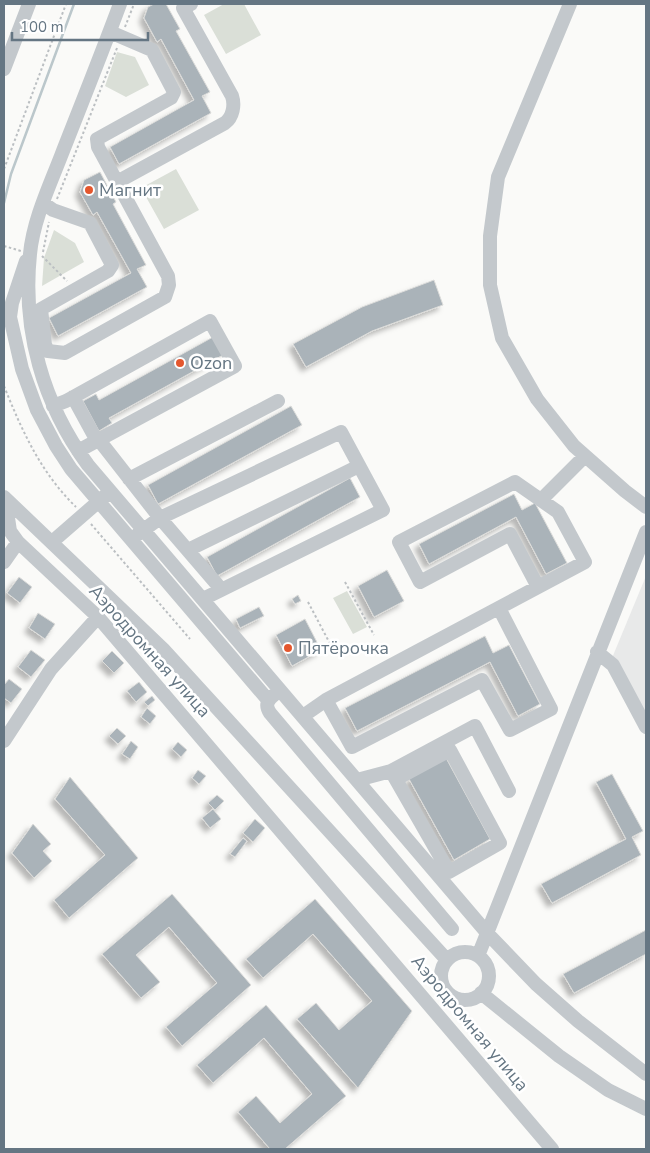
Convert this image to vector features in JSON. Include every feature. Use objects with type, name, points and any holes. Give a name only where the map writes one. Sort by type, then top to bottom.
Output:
[{"type":"street","points":[[4,69],[29,4]]},
{"type":"street","points":[[120,4],[115,35],[48,206],[36,255],[10,313],[22,369],[37,410],[50,436],[71,469],[268,700]]},
{"type":"street","points":[[570,4],[498,177],[490,236],[490,285],[502,338],[537,399],[574,446],[646,507]]},
{"type":"street","points":[[117,182],[225,123],[231,116],[234,102],[232,96],[185,5]]},
{"type":"street","points":[[48,206],[90,223],[112,265],[108,271],[41,310],[45,346],[48,351],[58,354],[64,353],[162,300],[167,294],[170,280],[98,147],[97,140],[170,98],[174,92],[152,50],[115,35]]},
{"type":"street","points":[[36,255],[32,334],[40,371],[53,406],[78,451],[357,780],[439,867],[488,934],[536,984],[571,1015],[646,1074]]},
{"type":"street","points":[[53,406],[73,397],[210,321],[235,366],[78,451]]},
{"type":"street","points":[[73,397],[98,440],[160,518],[221,589]]},
{"type":"street","points":[[129,478],[278,401]]},
{"type":"street","points":[[132,540],[160,518],[340,432],[383,510],[203,599]]},
{"type":"street","points":[[542,499],[585,456]]},
{"type":"street","points":[[188,550],[359,466]]},
{"type":"street","points":[[303,716],[326,700],[585,562],[558,512],[542,499],[515,482],[399,542],[420,582],[510,534],[538,587]]},
{"type":"street","points":[[52,542],[111,491]]},
{"type":"street","points":[[4,498],[112,598],[207,696],[447,960]]},
{"type":"street","name":"Аэродромная улица","points":[[4,498],[10,531],[18,542],[98,617],[552,1149]]},
{"type":"street","points":[[478,956],[646,532]]},
{"type":"street","points":[[4,562],[18,542]]},
{"type":"street","points":[[326,700],[352,747],[482,680],[510,730],[551,709],[499,608]]},
{"type":"street","points":[[4,742],[51,669],[98,617]]},
{"type":"street","points":[[597,652],[613,665],[646,727]]},
{"type":"street","points":[[280,690],[268,700],[267,708],[270,713],[452,929]]},
{"type":"street","points":[[393,775],[475,726],[509,791]]},
{"type":"street","points":[[357,780],[393,775],[450,750],[500,843],[448,872],[439,867],[393,775]]},
{"type":"street","points":[[360,819],[378,804]]},
{"type":"street","points":[[460,952],[470,952],[478,956],[485,962],[488,971],[488,980],[481,993],[470,1000],[460,1000],[452,996],[445,989],[441,980],[441,971],[447,960],[460,952]]},
{"type":"street","points":[[481,993],[559,1056],[608,1090],[646,1109]]},
{"type":"path","points":[[4,169],[66,4]]},
{"type":"path","points":[[41,264],[36,255],[48,206],[115,35],[134,4]]},
{"type":"path","points":[[4,246],[36,255],[76,289]]},
{"type":"path","points":[[4,386],[24,433],[43,468],[58,489],[83,514],[190,639]]},
{"type":"path","points":[[346,582],[374,635]]},
{"type":"path","points":[[308,602],[336,655]]},
{"type":"shaded area","points":[[224,4],[244,4],[261,35],[226,54],[204,15]]},
{"type":"shaded area","points":[[117,52],[135,57],[149,85],[126,97],[105,86]]},
{"type":"shaded area","points":[[176,169],[199,210],[164,229],[141,188]]},
{"type":"shaded area","points":[[54,230],[75,243],[84,262],[42,286],[44,258]]},
{"type":"shaded area","points":[[646,576],[646,719],[612,658]]},
{"type":"shaded area","points":[[347,591],[367,627],[353,634],[333,598]]},
{"type":"building","points":[[154,4],[166,4],[180,29],[176,31],[210,92],[202,96],[211,113],[119,164],[110,147],[194,100],[161,39],[157,42],[144,18],[148,7]]},
{"type":"building","points":[[100,172],[116,202],[113,204],[146,265],[137,269],[147,287],[58,336],[49,318],[131,273],[97,212],[93,215],[80,192],[84,180]]},
{"type":"building","points":[[434,280],[443,305],[372,331],[306,367],[293,344],[362,307]]},
{"type":"building","points":[[213,337],[223,355],[109,418],[112,423],[99,431],[83,401],[96,394],[99,400]]},
{"type":"building","points":[[291,406],[302,425],[158,504],[148,485]]},
{"type":"building","points":[[350,478],[360,497],[217,576],[207,557]]},
{"type":"building","points":[[514,494],[522,510],[535,503],[567,563],[546,574],[516,517],[429,564],[419,544]]},
{"type":"building","points":[[387,570],[404,601],[374,617],[358,586]]},
{"type":"building","points":[[19,577],[32,587],[20,603],[7,593]]},
{"type":"building","points":[[298,595],[301,601],[295,604],[292,599]]},
{"type":"building","points":[[259,607],[264,616],[240,628],[236,619]]},
{"type":"building","points":[[38,613],[55,624],[45,639],[29,628]]},
{"type":"building","points":[[305,619],[321,650],[292,666],[276,635]]},
{"type":"building","points":[[485,636],[493,653],[509,645],[540,704],[518,716],[490,662],[357,731],[345,708]]},
{"type":"building","points":[[31,650],[45,660],[31,677],[18,667]]},
{"type":"building","points":[[112,651],[124,663],[114,673],[102,661]]},
{"type":"building","points":[[9,679],[22,689],[11,703],[4,698],[4,685]]},
{"type":"building","points":[[139,682],[147,692],[136,702],[127,691]]},
{"type":"building","points":[[152,696],[155,700],[148,706],[144,702]]},
{"type":"building","points":[[147,708],[156,716],[150,724],[141,717]]},
{"type":"building","points":[[117,728],[126,736],[118,744],[109,736]]},
{"type":"building","points":[[131,741],[138,747],[130,759],[122,754]]},
{"type":"building","points":[[178,742],[187,750],[181,757],[172,749]]},
{"type":"building","points":[[446,758],[490,839],[454,860],[409,779]]},
{"type":"building","points":[[198,770],[206,776],[199,784],[192,778]]},
{"type":"building","points":[[612,774],[643,831],[632,837],[641,855],[552,903],[541,884],[626,839],[596,782]]},
{"type":"building","points":[[70,777],[138,858],[69,918],[54,900],[105,855],[55,799]]},
{"type":"building","points":[[217,795],[224,801],[215,810],[208,803]]},
{"type":"building","points":[[213,809],[221,819],[210,828],[202,818]]},
{"type":"building","points":[[255,819],[265,828],[253,842],[243,833]]},
{"type":"building","points":[[33,824],[51,844],[43,851],[52,861],[34,878],[12,853]]},
{"type":"building","points":[[243,838],[247,841],[235,857],[230,854]]},
{"type":"building","points":[[172,894],[251,985],[182,1046],[166,1027],[217,983],[169,927],[136,955],[160,982],[141,998],[102,954]]},
{"type":"building","points":[[315,899],[412,1011],[358,1088],[297,1019],[316,1003],[339,1030],[372,1001],[313,934],[263,978],[246,959]]},
{"type":"building","points":[[646,930],[646,954],[574,993],[563,974]]},
{"type":"building","points":[[266,1005],[346,1096],[285,1149],[270,1149],[238,1112],[256,1096],[280,1123],[312,1094],[264,1038],[213,1083],[197,1065]]},
{"type":"waterway","points":[[4,203],[11,174],[74,4]]},
{"type":"place","name":"Магнит","points":[[89,190]]},
{"type":"place","name":"Ozon","points":[[180,363]]},
{"type":"place","name":"Пятёрочка","points":[[288,648]]}]
